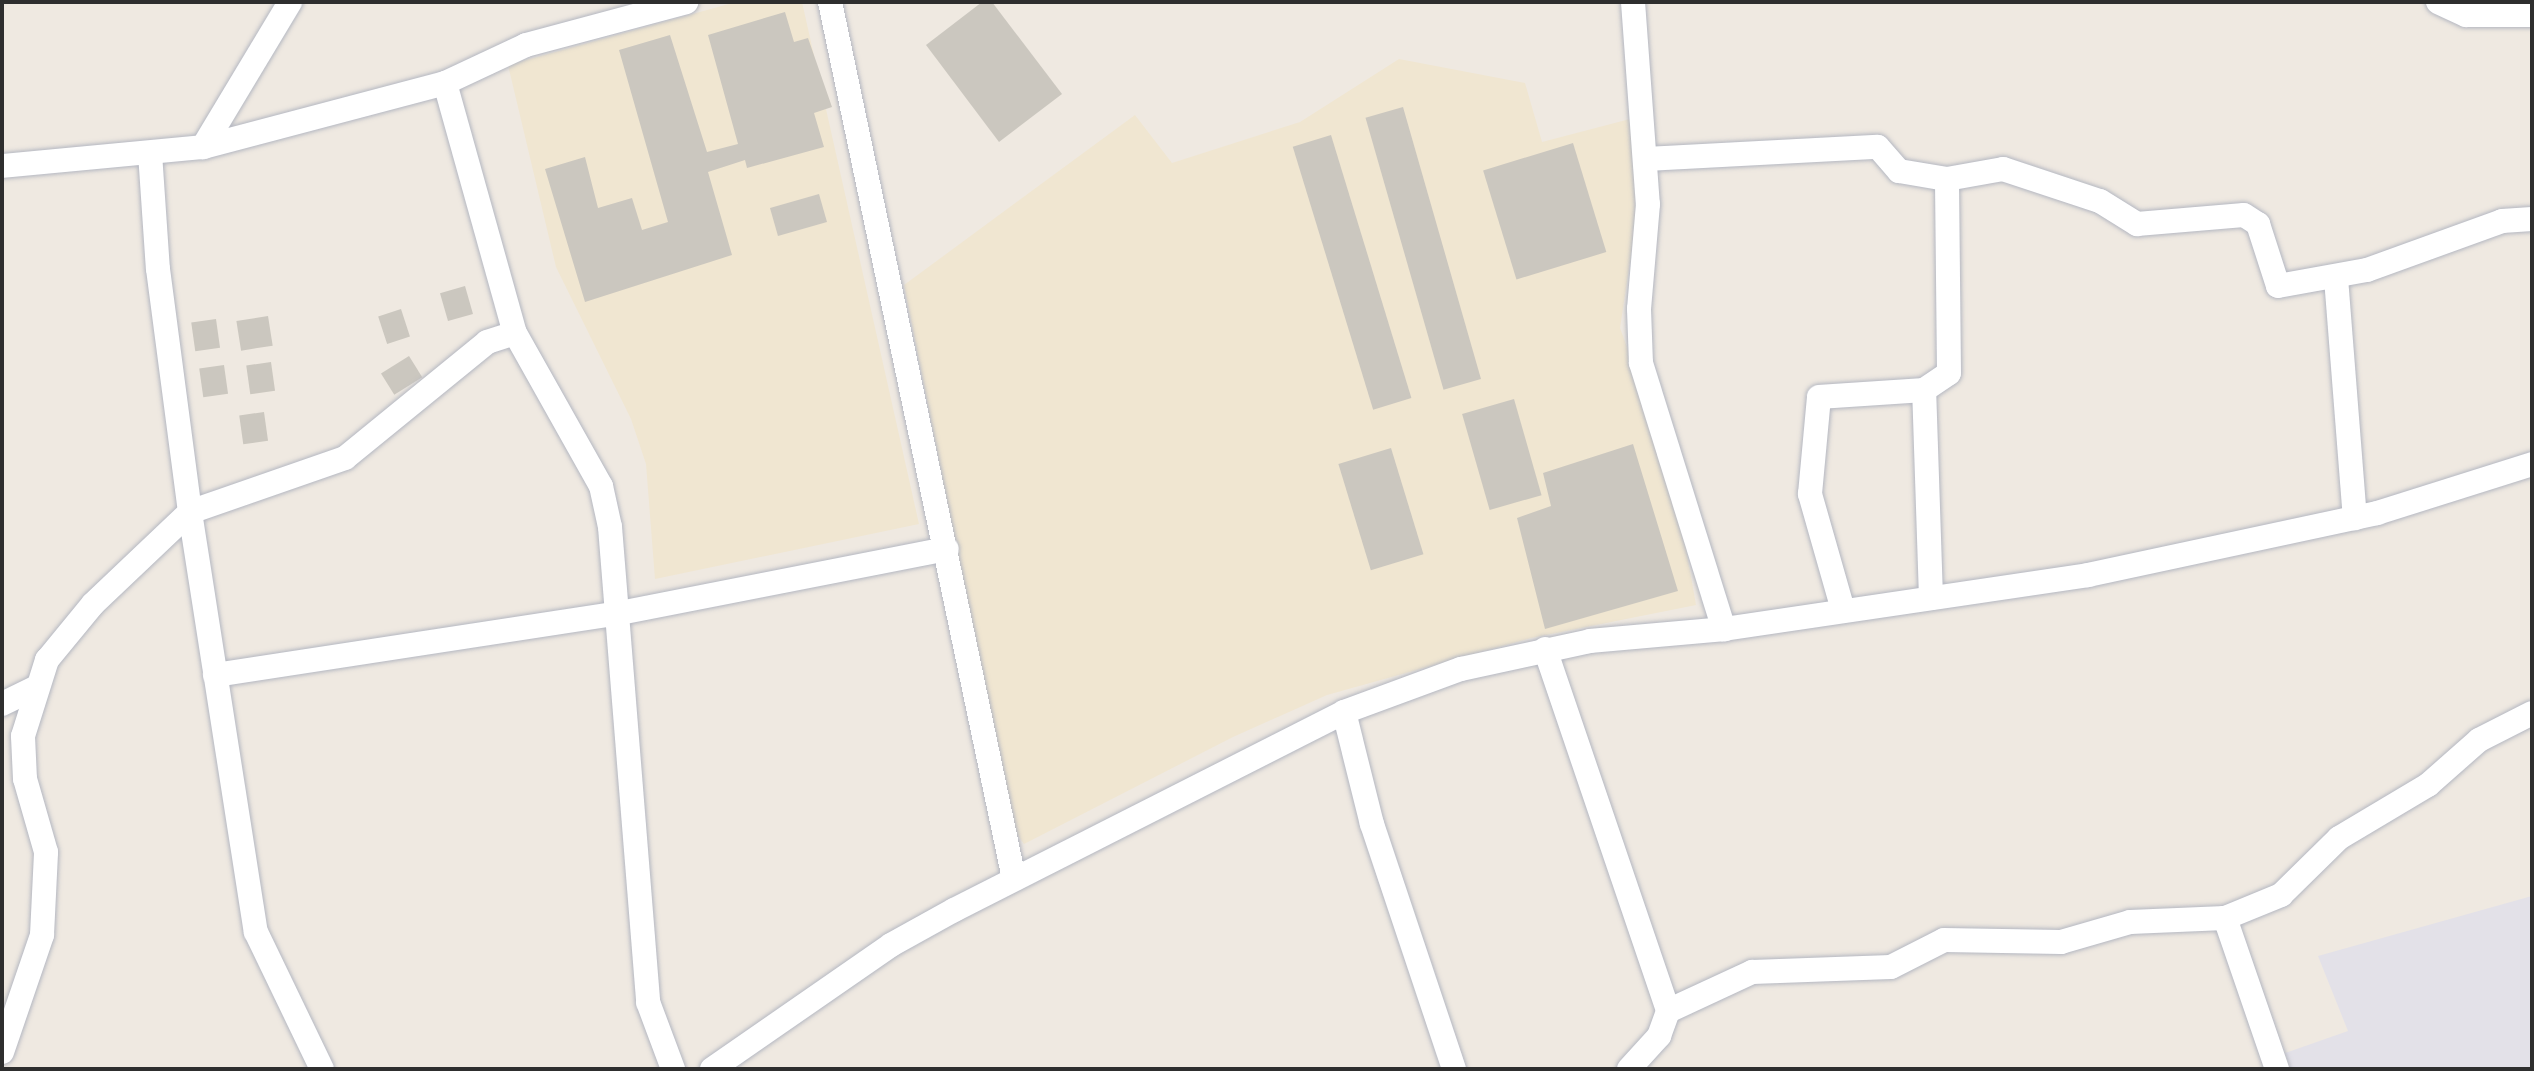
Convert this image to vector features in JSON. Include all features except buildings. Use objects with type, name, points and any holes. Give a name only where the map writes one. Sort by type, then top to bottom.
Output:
[{"type":"street","points":[[203,147],[290,2]]},
{"type":"street","points":[[2,166],[203,147],[445,83],[526,45],[686,2]]},
{"type":"street","points":[[830,2],[1014,879]]},
{"type":"street","points":[[1633,2],[1646,159],[1641,363],[1724,629]]},
{"type":"street","points":[[2438,2],[2466,15],[2532,15]]},
{"type":"street","points":[[445,83],[515,333],[601,486],[610,527],[648,1002],[673,1069]]},
{"type":"street","points":[[1646,159],[1878,147],[1899,171],[1947,179],[2003,169],[2100,201],[2137,224],[2244,215],[2258,224],[2278,286],[2336,278],[2502,221],[2532,219]]},
{"type":"street","points":[[150,153],[158,269],[190,512],[256,932],[322,1069]]},
{"type":"street","points":[[1843,610],[1810,494],[1819,397],[1924,390],[1949,373],[1947,179]]},
{"type":"street","points":[[2336,278],[2355,518]]},
{"type":"street","points":[[2,1052],[42,935],[46,852],[25,779],[23,736],[35,688],[47,660],[93,604],[190,512],[345,458],[487,342],[515,333]]},
{"type":"street","points":[[1924,390],[1931,598]]},
{"type":"street","points":[[712,1069],[891,945],[1014,879],[1344,712],[1461,669],[1545,649],[1724,629],[2088,575],[2355,518],[2532,464]]},
{"type":"street","points":[[215,675],[615,614],[947,549]]},
{"type":"street","points":[[1545,649],[1668,1011],[1659,1036],[1629,1069]]},
{"type":"street","points":[[2,704],[35,688]]},
{"type":"street","points":[[1344,712],[1372,824],[1454,1069]]},
{"type":"street","points":[[1668,1011],[1752,972],[1891,967],[1944,940],[2061,942],[2130,922],[2225,918],[2281,895],[2339,838],[2428,785],[2479,740],[2532,713]]},
{"type":"street","points":[[2225,918],[2277,1069]]},
{"type":"shaded area","points":[[736,2],[802,2],[919,524],[655,579],[646,464],[631,419],[556,267],[508,65]]},
{"type":"shaded area","points":[[1399,59],[1525,83],[1542,142],[1630,119],[1641,190],[1620,328],[1673,475],[1696,605],[1531,638],[1327,695],[1233,737],[1024,844],[1012,828],[904,285],[1135,115],[1172,163],[1300,122]]},
{"type":"shaded area","points":[[2532,896],[2532,1069],[2291,1069],[2285,1053],[2348,1031],[2318,956]]}]
